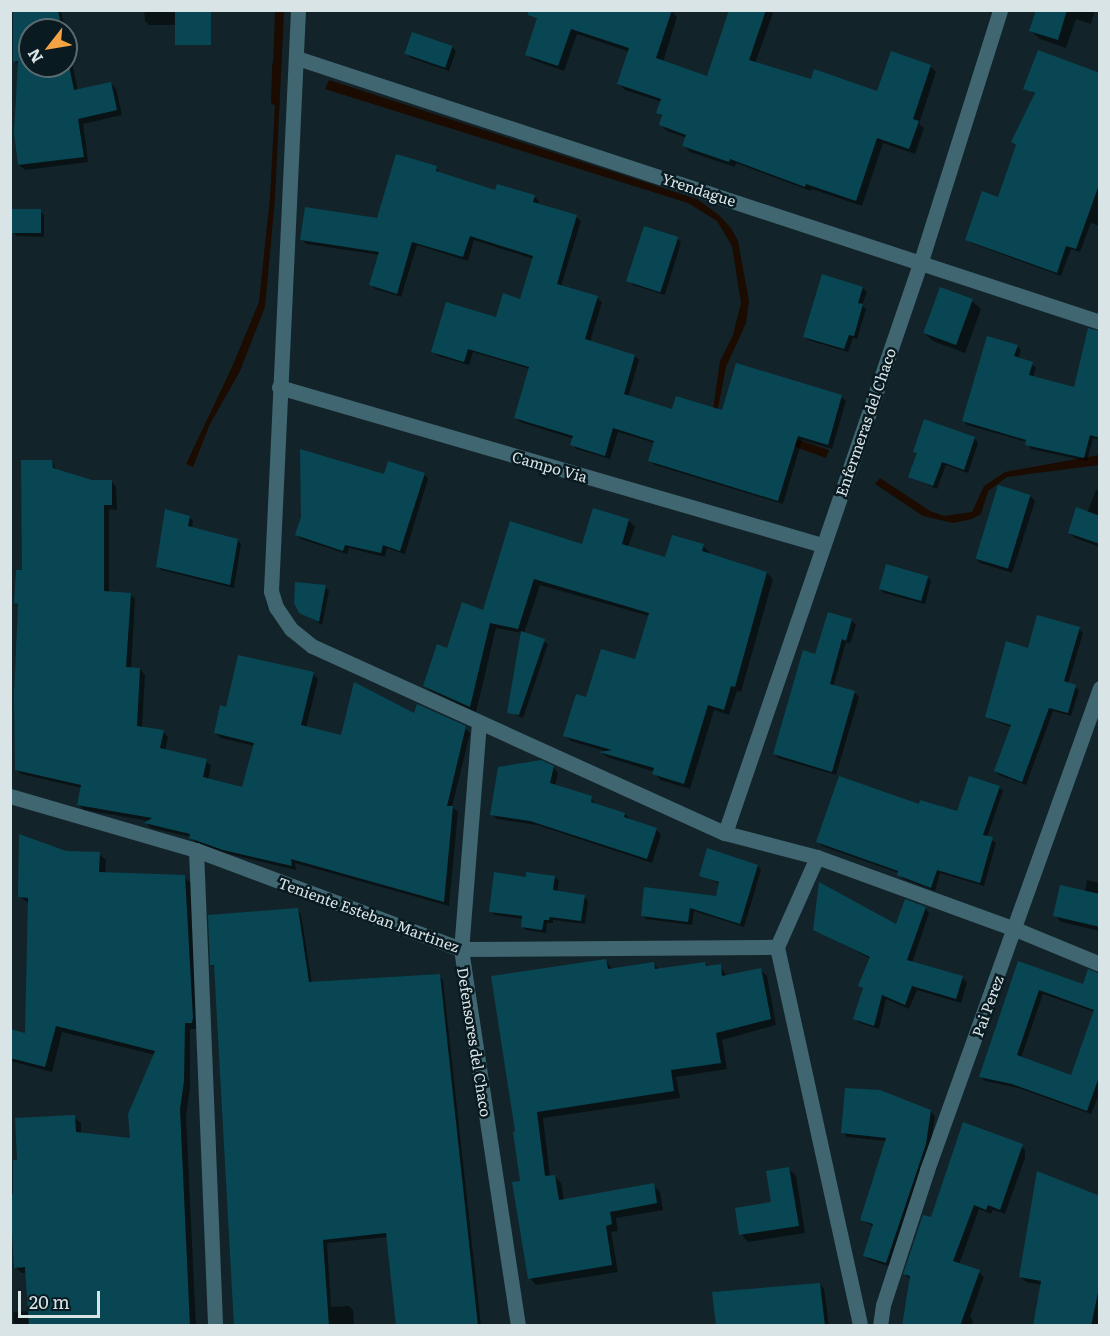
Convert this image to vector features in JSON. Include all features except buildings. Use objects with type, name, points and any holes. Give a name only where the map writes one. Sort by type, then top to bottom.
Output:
[{"type":"street","points":[[298,10],[271,591],[276,607],[291,629],[312,646],[725,833],[817,857],[1015,929],[1100,964]]},
{"type":"street","name":"Enfermeras del Chaco","points":[[725,833],[921,261],[1000,10]]},
{"type":"street","name":"Yrendague","points":[[297,58],[921,261],[1100,322]]},
{"type":"street","name":"Campo Via","points":[[279,387],[822,545]]},
{"type":"street","name":"Pai Perez","points":[[880,1326],[884,1305],[927,1170],[1100,688]]},
{"type":"street","name":"Defensores del Chaco","points":[[479,722],[461,949],[518,1326]]},
{"type":"street","name":"Teniente Esteban Martinez","points":[[10,796],[196,850],[461,949],[777,947]]},
{"type":"street","points":[[196,850],[215,1326]]},
{"type":"street","points":[[817,857],[777,947],[860,1326]]},
{"type":"shaded area","points":[[280,11],[284,11],[275,198],[265,307],[240,371],[210,424],[193,467],[186,464],[232,367],[259,302],[270,197]]},
{"type":"shaded area","points":[[329,80],[697,199],[719,215],[731,228],[738,241],[749,301],[746,323],[726,367],[717,413],[829,450],[826,458],[712,417],[720,361],[733,335],[741,303],[732,246],[717,221],[688,203],[325,89]]},
{"type":"shaded area","points":[[1099,455],[1099,465],[1007,477],[988,491],[981,514],[972,519],[953,523],[923,516],[875,484],[880,478],[930,511],[944,516],[972,512],[984,486],[1005,472]]},
{"type":"waterway","points":[[277,68],[279,10]]},
{"type":"waterway","points":[[275,101],[276,65]]}]
